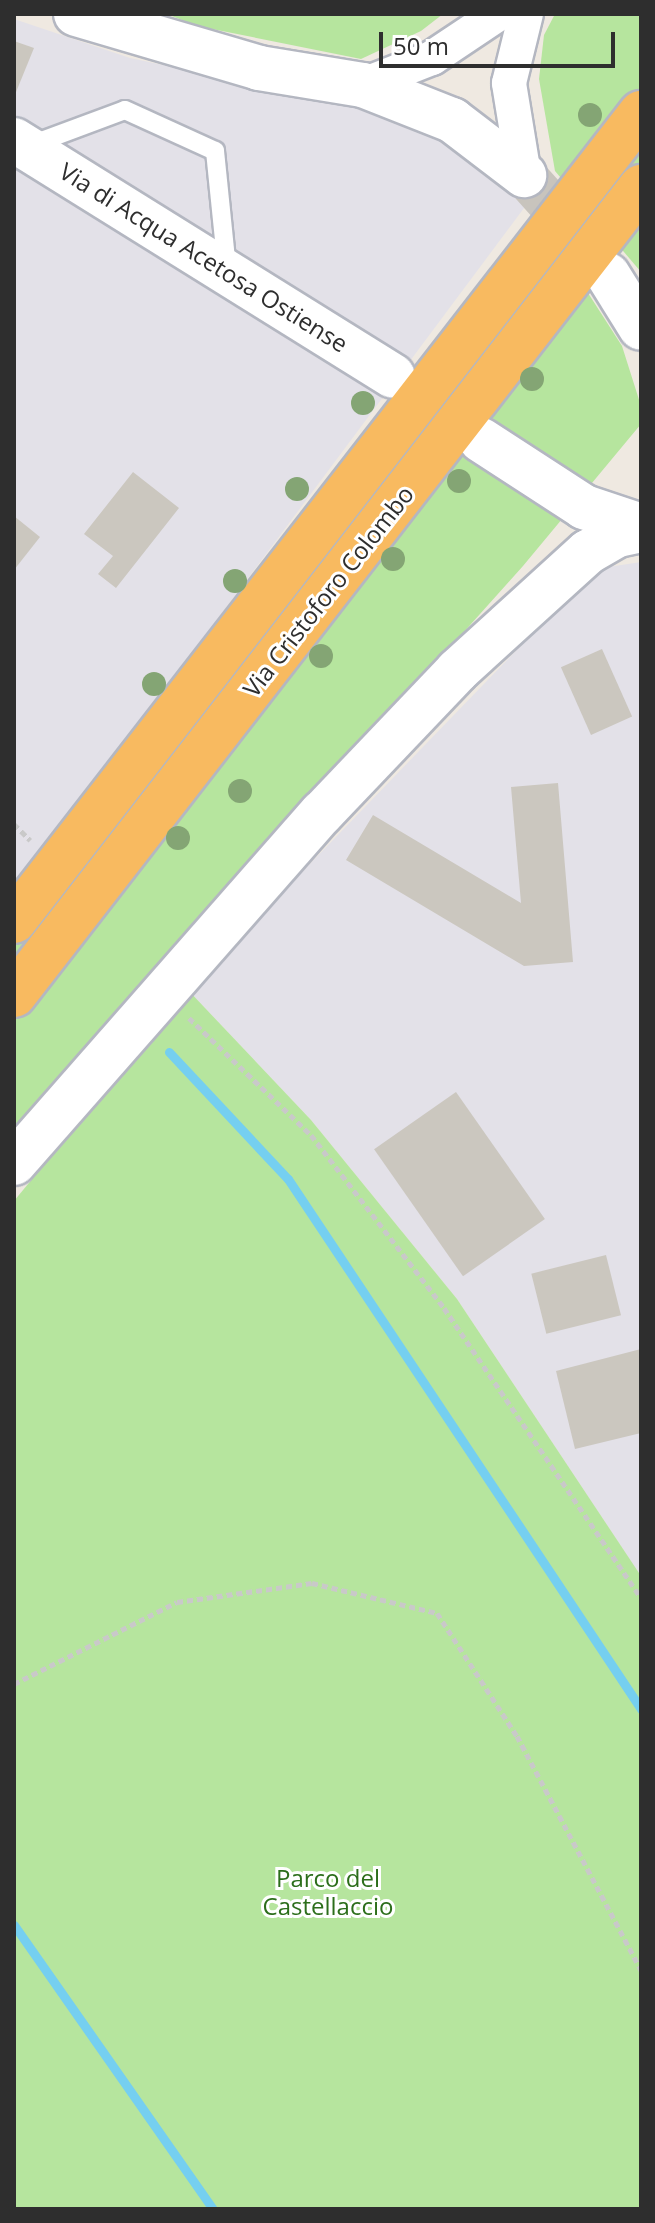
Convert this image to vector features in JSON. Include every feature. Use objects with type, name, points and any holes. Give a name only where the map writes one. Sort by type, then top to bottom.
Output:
[{"type":"highway","name":"Via Cristoforo Colombo","points":[[14,921],[641,113]]},
{"type":"highway","name":"Via Cristoforo Colombo","points":[[14,995],[641,187]]},
{"type":"main road","points":[[76,14],[259,68],[363,85],[452,120],[524,175]]},
{"type":"main road","name":"Via di Acqua Acetosa Ostiense","points":[[18,149],[227,272],[393,376]]},
{"type":"main road","points":[[608,275],[641,328]]},
{"type":"main road","points":[[481,440],[584,507],[641,528]]},
{"type":"main road","points":[[14,1163],[371,760],[488,640],[588,552],[618,535],[641,528]]},
{"type":"street","points":[[363,85],[432,58],[498,14]]},
{"type":"street","points":[[524,175],[509,83],[526,14]]},
{"type":"lane","points":[[18,149],[125,110],[215,151],[227,272]]},
{"type":"path","points":[[163,992],[311,1135],[444,1308],[641,1598]]},
{"type":"path","points":[[14,1684],[177,1602],[312,1583],[437,1613],[517,1736],[641,1970]]},
{"type":"shaded area","points":[[14,19],[130,58],[364,107],[464,149],[530,200],[20,884],[14,878]]},
{"type":"shaded area","points":[[641,562],[641,1576],[457,1299],[311,1120],[188,990],[595,569]]},
{"type":"green space","points":[[167,14],[443,14],[421,31],[361,59],[197,26]]},
{"type":"green space","points":[[555,14],[641,14],[641,272],[555,171],[539,79],[544,35]]},
{"type":"green space","points":[[563,254],[622,346],[641,406],[641,424],[523,566],[14,1134],[14,932],[27,945]]},
{"type":"green space","name":"Parco del Castellaccio","points":[[188,990],[311,1120],[457,1299],[641,1576],[641,2209],[14,2209],[14,1201]]},
{"type":"building","points":[[14,41],[34,48],[14,97]]},
{"type":"building","points":[[133,472],[179,508],[116,588],[98,574],[113,556],[84,534]]},
{"type":"building","points":[[14,516],[40,537],[14,570]]},
{"type":"building","points":[[602,649],[632,717],[591,735],[561,667]]},
{"type":"building","points":[[558,783],[573,962],[524,966],[346,860],[373,815],[521,903],[511,787]]},
{"type":"building","points":[[456,1092],[545,1219],[463,1276],[374,1149]]},
{"type":"building","points":[[606,1255],[621,1315],[546,1334],[531,1274]]},
{"type":"building","points":[[641,1349],[641,1433],[575,1449],[556,1371]]},
{"type":"waterway","points":[[169,1052],[288,1179],[641,1709]]},
{"type":"waterway","points":[[14,1925],[213,2209]]},
{"type":"tunnel","points":[[524,175],[586,244]]}]
